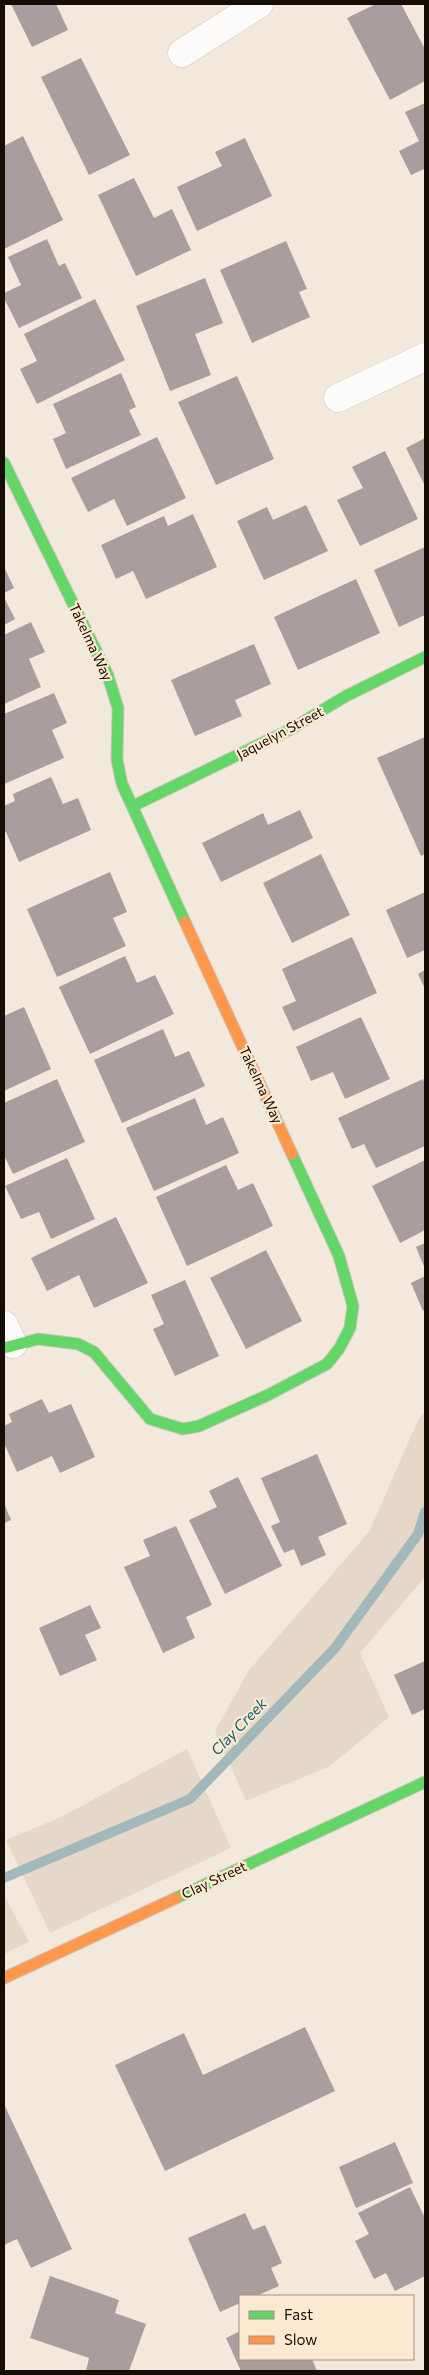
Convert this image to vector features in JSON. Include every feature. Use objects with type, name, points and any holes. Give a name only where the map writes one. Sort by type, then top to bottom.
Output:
[{"type":"street","points":[[182,53],[259,4]]},
{"type":"street","points":[[338,398],[425,358]]},
{"type":"street","name":"Takelma Way","points":[[4,463],[108,673],[118,708],[117,760],[122,784],[339,1256],[353,1306],[350,1328],[327,1364],[268,1395],[199,1426],[183,1429],[150,1419],[94,1352],[78,1344],[38,1339],[7,1339]]},
{"type":"street","name":"Jaquelyn Street","points":[[133,806],[290,729],[346,696],[425,657]]},
{"type":"street","name":"Clay Street","points":[[4,1978],[425,1782]]},
{"type":"shaded area","points":[[425,1411],[425,1577],[360,1653],[389,1717],[330,1766],[246,1801],[215,1731],[249,1670],[369,1532],[418,1420]]},
{"type":"shaded area","points":[[187,1749],[231,1848],[50,1933],[6,1840],[61,1817]]},
{"type":"shaded area","points":[[4,1895],[29,1942],[4,1954]]},
{"type":"building","points":[[11,4],[56,4],[68,30],[32,47]]},
{"type":"building","points":[[376,4],[401,4],[425,49],[425,81],[390,100],[347,18]]},
{"type":"building","points":[[81,58],[130,155],[89,175],[41,77]]},
{"type":"building","points":[[425,103],[425,171],[424,169],[411,175],[399,151],[419,141],[405,112]]},
{"type":"building","points":[[23,136],[63,220],[4,249],[4,146]]},
{"type":"building","points":[[245,138],[272,196],[197,231],[177,187],[222,166],[215,152]]},
{"type":"building","points":[[134,178],[154,218],[172,209],[191,250],[136,276],[98,195]]},
{"type":"building","points":[[47,239],[59,266],[65,263],[82,298],[19,328],[4,298],[4,293],[21,285],[8,257]]},
{"type":"building","points":[[286,241],[307,289],[299,292],[310,317],[252,343],[220,270]]},
{"type":"building","points":[[205,278],[223,323],[195,334],[211,375],[170,391],[136,306]]},
{"type":"building","points":[[95,299],[125,360],[37,404],[20,369],[37,361],[24,334]]},
{"type":"building","points":[[121,373],[136,407],[129,410],[141,435],[66,469],[53,439],[66,433],[53,404]]},
{"type":"building","points":[[237,376],[274,459],[216,485],[178,402]]},
{"type":"building","points":[[157,437],[186,498],[127,526],[114,499],[88,512],[71,478]]},
{"type":"building","points":[[425,438],[425,486],[406,448]]},
{"type":"building","points":[[385,451],[418,519],[360,546],[337,500],[363,488],[352,467]]},
{"type":"building","points":[[306,505],[328,551],[264,580],[237,521],[267,507],[273,520]]},
{"type":"building","points":[[193,514],[217,567],[146,599],[133,571],[116,579],[101,545],[164,516],[168,526]]},
{"type":"building","points":[[425,547],[425,615],[399,627],[374,570]]},
{"type":"building","points":[[4,567],[14,588],[4,593]]},
{"type":"building","points":[[356,579],[380,633],[298,670],[274,617]]},
{"type":"building","points":[[4,597],[15,619],[4,625]]},
{"type":"building","points":[[31,622],[45,652],[29,659],[41,687],[4,704],[4,635]]},
{"type":"building","points":[[254,644],[271,684],[235,700],[242,716],[195,736],[171,680]]},
{"type":"building","points":[[54,693],[67,723],[52,730],[64,758],[4,784],[4,714]]},
{"type":"building","points":[[425,737],[425,854],[421,856],[377,758]]},
{"type":"building","points":[[51,777],[63,804],[78,798],[91,830],[19,862],[6,832],[4,833],[4,806],[15,801],[13,794]]},
{"type":"building","points":[[300,810],[313,838],[221,882],[202,843],[263,813],[268,825]]},
{"type":"building","points":[[321,854],[350,915],[292,943],[263,883]]},
{"type":"building","points":[[110,872],[127,912],[113,918],[126,946],[57,977],[27,909]]},
{"type":"building","points":[[425,892],[425,950],[407,958],[386,910]]},
{"type":"building","points":[[352,937],[377,993],[293,1031],[282,1007],[296,1001],[282,969]]},
{"type":"building","points":[[125,956],[137,983],[155,975],[174,1014],[90,1054],[59,987]]},
{"type":"building","points":[[425,970],[425,989],[418,974]]},
{"type":"building","points":[[24,1007],[51,1069],[4,1091],[4,1016]]},
{"type":"building","points":[[361,1017],[390,1079],[345,1099],[333,1072],[311,1081],[296,1047]]},
{"type":"building","points":[[163,1029],[175,1057],[189,1051],[205,1086],[122,1123],[94,1060]]},
{"type":"building","points":[[57,1079],[85,1142],[13,1174],[4,1155],[4,1103]]},
{"type":"building","points":[[423,1079],[425,1084],[425,1146],[376,1168],[364,1144],[352,1149],[338,1118]]},
{"type":"building","points":[[195,1098],[206,1125],[223,1117],[239,1153],[154,1191],[126,1128]]},
{"type":"building","points":[[67,1158],[95,1219],[51,1239],[39,1212],[21,1219],[5,1186]]},
{"type":"building","points":[[425,1160],[425,1230],[400,1243],[372,1186]]},
{"type":"building","points":[[226,1165],[238,1190],[253,1183],[273,1226],[187,1266],[156,1197]]},
{"type":"building","points":[[116,1217],[148,1283],[94,1308],[79,1275],[47,1291],[31,1258]]},
{"type":"building","points":[[425,1243],[425,1269],[416,1247]]},
{"type":"building","points":[[266,1250],[302,1321],[246,1349],[210,1278]]},
{"type":"building","points":[[425,1276],[425,1310],[423,1311],[411,1283]]},
{"type":"building","points":[[185,1280],[219,1356],[175,1376],[153,1329],[164,1324],[151,1295]]},
{"type":"building","points":[[42,1399],[49,1413],[71,1404],[95,1457],[60,1473],[52,1456],[17,1472],[4,1443],[4,1426],[12,1422],[9,1414]]},
{"type":"building","points":[[317,1454],[347,1524],[318,1537],[326,1555],[301,1566],[294,1549],[284,1553],[271,1526],[280,1522],[261,1478]]},
{"type":"building","points":[[238,1477],[282,1566],[225,1594],[189,1520],[217,1507],[209,1491]]},
{"type":"building","points":[[4,1503],[11,1520],[4,1523]]},
{"type":"building","points":[[176,1526],[212,1605],[186,1617],[195,1638],[163,1653],[124,1567],[150,1556],[143,1540]]},
{"type":"building","points":[[90,1605],[101,1628],[85,1635],[97,1660],[60,1676],[39,1628]]},
{"type":"building","points":[[425,1661],[425,1709],[412,1715],[394,1675]]},
{"type":"building","points":[[305,2027],[335,2091],[165,2171],[115,2065],[184,2033],[203,2075]]},
{"type":"building","points":[[4,2104],[72,2249],[31,2268],[17,2239],[4,2245]]},
{"type":"building","points":[[395,2142],[413,2183],[356,2208],[339,2167]]},
{"type":"building","points":[[410,2187],[425,2218],[425,2276],[395,2291],[386,2273],[374,2279],[355,2241],[369,2234],[358,2213]]},
{"type":"building","points":[[245,2213],[253,2230],[265,2225],[282,2263],[271,2268],[279,2286],[258,2295],[239,2295],[239,2303],[220,2312],[188,2238]]},
{"type":"building","points":[[50,2276],[119,2300],[115,2313],[146,2324],[129,2371],[86,2371],[89,2358],[30,2338]]},
{"type":"building","points":[[239,2332],[239,2360],[312,2360],[317,2371],[241,2371],[226,2338]]},
{"type":"waterway","name":"Clay Creek","points":[[4,1878],[190,1799],[335,1648],[418,1534],[425,1512]]},
{"type":"traffic: fast","points":[[4,463],[107,673],[118,708],[117,760],[122,784],[185,922]]},
{"type":"traffic: fast","points":[[133,806],[291,729],[346,696],[425,657]]},
{"type":"traffic: fast","points":[[4,1348],[38,1339],[78,1344],[94,1352],[150,1419],[183,1429],[199,1426],[268,1395],[327,1364],[339,1349],[350,1328],[353,1306],[339,1256],[292,1154]]},
{"type":"traffic: fast","points":[[176,1898],[425,1782]]},
{"type":"traffic: slow","points":[[185,922],[292,1154]]},
{"type":"traffic: slow","points":[[4,1978],[176,1898]]}]
